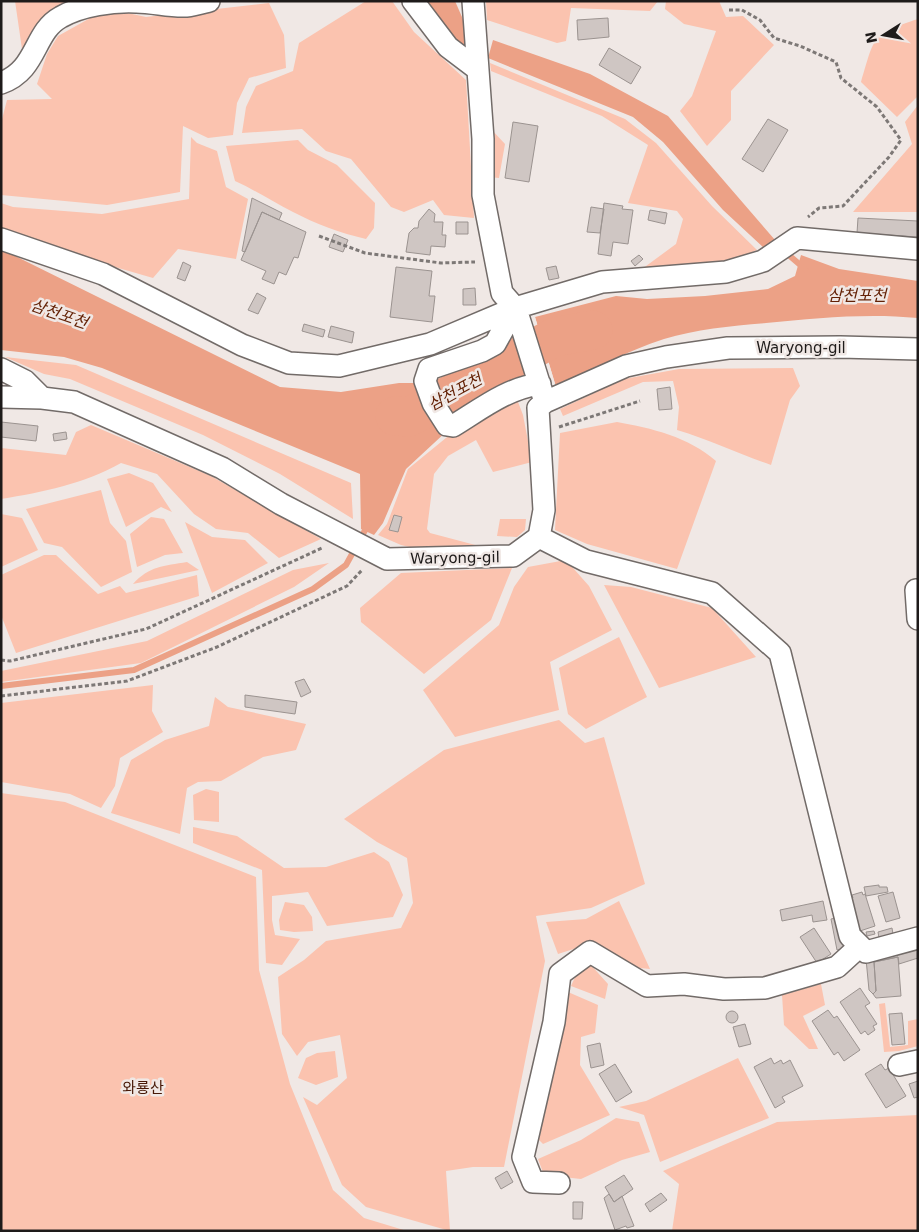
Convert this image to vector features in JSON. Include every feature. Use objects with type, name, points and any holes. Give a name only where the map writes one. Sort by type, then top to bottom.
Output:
[{"type":"street","points":[[1,83],[13,79],[29,63],[44,33],[60,17],[98,5],[134,2],[185,6],[209,1]]},
{"type":"street","points":[[413,1],[448,47],[477,69]]},
{"type":"street","points":[[473,1],[483,139],[483,195],[502,293],[515,308],[542,393],[538,408],[544,510],[539,537],[586,561],[712,593],[780,653],[850,936],[866,952],[918,938]]},
{"type":"street","points":[[1,239],[103,274],[242,345],[289,363],[339,366],[430,344],[515,308],[602,282],[726,272],[763,261],[795,239],[918,249]]},
{"type":"street","name":"Waryong-gil","points":[[515,308],[495,344],[482,351],[430,369],[425,380],[433,403],[446,425],[454,426],[504,394],[521,386],[542,393],[626,366],[675,356],[728,348],[840,347],[918,350]]},
{"type":"street","points":[[1,369],[25,381],[42,398]]},
{"type":"street","name":"Waryong-gil","points":[[1,397],[42,398],[74,402],[222,468],[282,504],[387,559],[513,556],[539,537]]},
{"type":"street","points":[[916,590],[918,619]]},
{"type":"street","points":[[559,1183],[532,1182],[523,1157],[554,1022],[560,974],[590,952],[647,986],[684,984],[724,989],[765,988],[837,967],[860,946]]},
{"type":"path","points":[[728,10],[742,10],[760,20],[774,38],[800,46],[836,62],[841,78],[876,108],[901,140],[889,157],[843,206],[819,208],[809,215],[795,239]]},
{"type":"path","points":[[319,236],[365,253],[441,263],[496,261]]},
{"type":"path","points":[[540,434],[640,401]]},
{"type":"path","points":[[1,660],[10,661],[146,629],[345,538]]},
{"type":"path","points":[[1,696],[127,682],[217,647],[348,586],[374,553]]},
{"type":"green space","points":[[15,1],[77,1],[56,8],[22,49]]},
{"type":"green space","points":[[366,1],[392,1],[414,32],[466,80],[474,218],[444,215],[433,200],[404,212],[391,207],[351,159],[326,151],[302,129],[242,133],[246,107],[256,86],[293,71],[299,43]]},
{"type":"green space","points":[[486,1],[658,1],[650,11],[571,8],[566,41],[557,43],[487,20]]},
{"type":"green space","points":[[666,1],[719,1],[726,17],[743,16],[774,45],[731,91],[731,120],[707,146],[680,111],[692,96],[716,31],[684,24],[665,9]]},
{"type":"green space","points":[[269,3],[284,35],[286,68],[249,78],[237,103],[233,135],[208,138],[183,126],[180,192],[107,205],[1,195],[1,123],[7,100],[52,99],[37,84],[47,54],[58,36],[101,12],[123,12],[146,17]]},
{"type":"green space","points":[[918,19],[918,96],[897,117],[861,82],[869,55],[877,39],[891,29]]},
{"type":"green space","points":[[490,63],[625,119],[656,143],[712,206],[757,250],[725,263],[642,269],[676,244],[683,219],[677,211],[628,203],[648,145],[602,116],[491,71]]},
{"type":"green space","points":[[918,105],[918,212],[853,212],[912,144],[905,122]]},
{"type":"green space","points":[[491,129],[505,144],[499,178],[489,177]]},
{"type":"green space","points":[[191,137],[197,143],[217,151],[226,187],[248,199],[236,259],[178,249],[153,278],[15,238],[1,230],[1,203],[13,207],[102,214],[189,199]]},
{"type":"green space","points":[[298,140],[308,150],[337,165],[375,203],[374,228],[366,239],[310,220],[235,181],[226,146]]},
{"type":"green space","points":[[5,357],[76,365],[351,483],[353,519],[280,474],[203,435],[70,379],[44,374]]},
{"type":"green space","points":[[793,368],[800,386],[790,400],[771,465],[677,430],[679,407],[673,381],[643,382],[563,416],[560,409],[624,379],[679,369]]},
{"type":"green space","points":[[515,394],[523,415],[532,462],[493,472],[476,440],[448,456],[434,474],[427,529],[430,533],[498,551],[439,554],[401,545],[378,535],[387,524],[408,469],[452,433]]},
{"type":"green space","points":[[617,422],[643,427],[682,440],[716,461],[677,569],[587,544],[555,530],[560,433]]},
{"type":"green space","points":[[91,425],[211,476],[321,539],[279,558],[248,533],[216,529],[194,514],[157,474],[121,463],[78,482],[1,499],[1,448],[66,455],[76,432]]},
{"type":"green space","points":[[129,473],[153,483],[172,512],[161,507],[126,527],[107,479]]},
{"type":"green space","points":[[101,490],[110,523],[126,541],[132,572],[101,587],[62,547],[44,543],[26,509]]},
{"type":"green space","points":[[1,514],[22,518],[38,550],[1,567]]},
{"type":"green space","points":[[151,517],[164,519],[183,553],[165,555],[137,567],[130,534]]},
{"type":"green space","points":[[500,519],[526,519],[525,530],[517,537],[497,536]]},
{"type":"green space","points":[[185,522],[212,537],[245,540],[268,563],[212,593]]},
{"type":"green space","points":[[44,555],[56,555],[98,594],[120,586],[126,593],[197,575],[199,596],[16,653],[1,615],[1,575]]},
{"type":"green space","points":[[566,560],[589,586],[612,630],[550,662],[559,710],[455,737],[423,690],[499,625],[514,587],[528,567]]},
{"type":"green space","points":[[187,562],[199,570],[133,584],[151,570]]},
{"type":"green space","points":[[329,563],[294,587],[141,663],[1,682],[1,671],[147,641],[293,570]]},
{"type":"green space","points":[[512,568],[491,620],[424,674],[361,622],[360,608],[401,573]]},
{"type":"green space","points":[[604,585],[631,587],[712,608],[756,657],[659,688]]},
{"type":"green space","points":[[619,637],[647,697],[586,729],[568,714],[559,668]]},
{"type":"green space","points":[[153,685],[152,711],[163,732],[120,758],[115,786],[101,808],[70,794],[1,782],[1,703]]},
{"type":"green space","points":[[215,697],[228,707],[306,724],[296,750],[263,757],[221,781],[198,782],[187,788],[180,834],[111,813],[131,760],[165,740],[209,726]]},
{"type":"green space","points":[[559,720],[585,743],[604,737],[645,884],[591,908],[536,916],[545,961],[504,1167],[473,1167],[446,1171],[450,1231],[366,1207],[342,1185],[303,1097],[317,1105],[347,1078],[340,1035],[308,1042],[297,1056],[282,1034],[278,977],[304,960],[326,941],[401,928],[413,903],[407,858],[377,842],[344,819],[444,750]]},
{"type":"green space","points":[[206,789],[219,792],[219,822],[194,820],[193,795]]},
{"type":"green space","name":"와룡산","points":[[1,793],[65,802],[256,877],[259,970],[290,1084],[333,1190],[364,1218],[407,1231],[1,1231]]},
{"type":"green space","points":[[193,827],[237,836],[284,868],[326,867],[374,852],[389,862],[403,895],[393,917],[327,926],[308,892],[272,896],[272,920],[275,935],[300,939],[282,965],[266,963],[262,870],[193,843]]},
{"type":"green space","points":[[619,901],[650,969],[640,968],[586,945],[558,954],[546,922],[586,919]]},
{"type":"green space","points":[[285,902],[304,905],[312,917],[313,931],[294,932],[280,930],[279,920]]},
{"type":"green space","points":[[590,964],[608,984],[605,999],[571,986],[577,973]]},
{"type":"green space","points":[[821,984],[825,1005],[803,1016],[818,1049],[809,1049],[784,1025],[782,995]]},
{"type":"green space","points":[[568,992],[598,1005],[595,1033],[581,1037],[580,1065],[610,1115],[543,1144],[539,1140]]},
{"type":"green space","points":[[885,1003],[890,1047],[908,1045],[908,1021],[918,1019],[918,1046],[899,1051],[884,1052],[879,1004]]},
{"type":"green space","points":[[335,1051],[338,1077],[316,1085],[298,1078],[306,1058],[317,1053]]},
{"type":"green space","points":[[738,1058],[769,1118],[660,1162],[644,1115],[619,1107],[646,1101]]},
{"type":"green space","points":[[918,1115],[918,1231],[672,1231],[679,1184],[663,1171],[777,1122]]},
{"type":"green space","points":[[616,1118],[639,1122],[650,1152],[622,1160],[581,1179],[544,1175],[538,1159],[581,1140]]},
{"type":"water","points":[[426,1],[455,1],[469,33],[464,46],[441,27]]},
{"type":"water","points":[[493,40],[590,74],[668,116],[775,240],[764,248],[723,210],[663,142],[633,117],[488,58]]},
{"type":"water","points":[[1,249],[280,387],[341,392],[399,383],[419,383],[447,431],[406,469],[383,523],[374,535],[361,529],[360,474],[102,368],[64,357],[1,350]]},
{"type":"water","points":[[801,255],[839,269],[918,281],[918,318],[861,316],[823,318],[701,330],[664,339],[636,349],[556,387],[535,317],[616,296],[647,299],[705,296],[768,289],[795,276]]},
{"type":"pier","points":[[535,317],[556,387],[554,388],[532,318]]},
{"type":"building","points":[[608,18],[609,37],[578,40],[577,20]]},
{"type":"building","points":[[609,48],[641,67],[631,84],[599,65]]},
{"type":"building","points":[[768,119],[788,130],[763,172],[742,159]]},
{"type":"building","points":[[513,122],[538,126],[529,182],[505,178]]},
{"type":"building","points":[[252,198],[282,213],[279,220],[262,212],[245,252],[242,251]]},
{"type":"building","points":[[604,203],[623,206],[622,209],[633,210],[628,244],[613,242],[611,256],[598,254]]},
{"type":"building","points":[[591,207],[604,209],[600,233],[587,232]]},
{"type":"building","points":[[429,209],[435,214],[434,222],[443,222],[442,235],[446,235],[445,247],[431,246],[430,255],[406,252],[409,233],[414,228],[418,228],[419,221]]},
{"type":"building","points":[[650,210],[667,213],[665,224],[648,220]]},
{"type":"building","points":[[262,212],[306,232],[298,258],[294,257],[286,275],[279,272],[274,284],[262,279],[266,271],[241,260]]},
{"type":"building","points":[[858,218],[918,221],[918,237],[857,233]]},
{"type":"building","points":[[456,222],[468,222],[468,234],[456,234]]},
{"type":"building","points":[[334,234],[348,240],[343,252],[329,247]]},
{"type":"building","points":[[639,255],[643,259],[635,266],[631,261]]},
{"type":"building","points":[[183,262],[191,266],[185,281],[177,278]]},
{"type":"building","points":[[556,266],[559,278],[549,280],[546,268]]},
{"type":"building","points":[[396,267],[432,271],[429,296],[435,296],[432,322],[390,317]]},
{"type":"building","points":[[475,288],[476,305],[463,305],[463,289]]},
{"type":"building","points":[[257,293],[266,298],[258,314],[248,310]]},
{"type":"building","points":[[304,324],[325,330],[323,337],[302,331]]},
{"type":"building","points":[[331,326],[354,332],[352,343],[328,337]]},
{"type":"building","points":[[670,387],[672,409],[659,410],[657,389]]},
{"type":"building","points":[[1,422],[38,426],[36,441],[1,437]]},
{"type":"building","points":[[66,432],[67,439],[54,441],[53,434]]},
{"type":"building","points":[[394,515],[402,517],[398,532],[389,530]]},
{"type":"building","points":[[304,679],[311,692],[301,697],[295,682]]},
{"type":"building","points":[[245,695],[297,702],[295,714],[245,707]]},
{"type":"building","points":[[879,885],[879,887],[887,887],[888,892],[866,896],[864,887]]},
{"type":"building","points":[[862,892],[863,895],[865,894],[875,926],[860,931],[850,899],[853,898],[852,895]]},
{"type":"building","points":[[893,892],[900,918],[886,922],[878,896]]},
{"type":"building","points":[[823,901],[827,920],[813,922],[812,915],[782,921],[780,910]]},
{"type":"building","points":[[839,917],[845,949],[837,950],[831,919]]},
{"type":"building","points":[[814,928],[831,954],[817,963],[800,937]]},
{"type":"building","points":[[892,928],[893,934],[879,938],[878,932]]},
{"type":"building","points":[[874,931],[875,934],[867,936],[866,932]]},
{"type":"building","points":[[918,943],[918,958],[899,964],[898,957],[874,962],[876,991],[873,994],[869,990],[866,959]]},
{"type":"building","points":[[898,957],[901,996],[876,998],[873,994],[876,991],[874,962]]},
{"type":"building","points":[[860,988],[870,1003],[865,1006],[877,1024],[873,1026],[875,1030],[868,1035],[865,1031],[861,1034],[840,1002]]},
{"type":"building","points":[[828,1010],[834,1018],[837,1016],[860,1050],[844,1061],[838,1052],[834,1055],[812,1021]]},
{"type":"building","points":[[730,1011],[734,1011],[738,1017],[734,1023],[730,1023],[726,1019],[726,1015]]},
{"type":"building","points":[[902,1013],[905,1044],[892,1045],[889,1014]]},
{"type":"building","points":[[745,1024],[751,1044],[739,1047],[733,1027]]},
{"type":"building","points":[[600,1043],[604,1065],[591,1068],[587,1046]]},
{"type":"building","points":[[771,1058],[774,1064],[781,1060],[783,1064],[790,1060],[803,1086],[782,1097],[785,1102],[775,1108],[754,1067]]},
{"type":"building","points":[[615,1064],[632,1092],[616,1102],[599,1074]]},
{"type":"building","points":[[881,1064],[885,1070],[889,1068],[906,1096],[886,1108],[865,1074]]},
{"type":"building","points":[[918,1081],[918,1097],[914,1098],[909,1084]]},
{"type":"building","points":[[507,1171],[513,1182],[501,1189],[495,1178]]},
{"type":"building","points":[[624,1175],[633,1189],[614,1202],[605,1187]]},
{"type":"building","points":[[661,1193],[667,1200],[650,1212],[645,1204]]},
{"type":"building","points":[[609,1194],[614,1202],[622,1196],[634,1226],[627,1228],[626,1226],[615,1230],[604,1198]]},
{"type":"building","points":[[573,1202],[583,1202],[582,1219],[573,1219]]},
{"type":"waterway","points":[[784,251],[805,269]]},
{"type":"waterway","name":"삼천포천","points":[[395,416],[409,417],[555,337],[593,330]]},
{"type":"waterway","points":[[1,686],[134,670],[313,589],[346,565],[369,523]]}]
